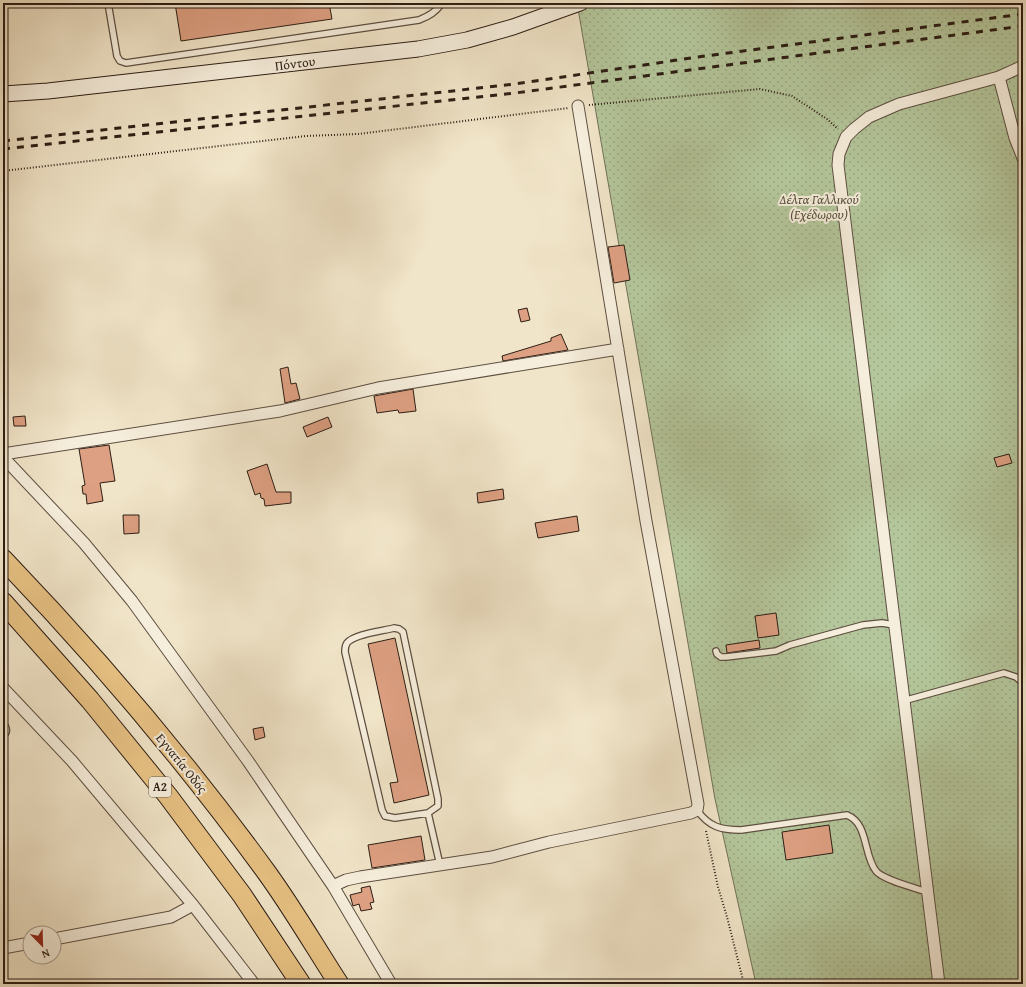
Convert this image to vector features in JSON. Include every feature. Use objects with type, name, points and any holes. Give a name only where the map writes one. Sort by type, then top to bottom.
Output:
[{"type":"highway","name":"Εγνατία Οδός","points":[[3,559],[32,589],[112,680],[192,776],[268,874],[340,984]]},
{"type":"highway","name":"Α2","points":[[3,602],[90,700],[168,796],[242,895],[301,984]]},
{"type":"street","name":"Πόντου","points":[[3,94],[48,91],[418,49],[467,40],[507,29],[580,3]]},
{"type":"street","points":[[939,984],[838,165],[839,154],[846,137],[869,117],[899,104],[999,77],[1023,66]]},
{"type":"street","points":[[999,77],[1015,138],[1023,158]]},
{"type":"street","points":[[333,886],[346,880],[360,877],[492,857],[549,842],[691,813],[700,814],[664,622],[578,106]]},
{"type":"street","points":[[3,454],[280,411],[378,388],[618,348]]},
{"type":"street","points":[[3,457],[84,543],[132,601],[248,761],[333,886],[391,984]]},
{"type":"street","points":[[3,688],[72,761],[193,905],[254,984]]},
{"type":"street","points":[[62,937],[170,917],[193,905]]},
{"type":"street","points":[[3,948],[22,944]]},
{"type":"lane","points":[[108,3],[117,56],[120,61],[126,63],[135,63],[419,20],[429,16],[438,9],[442,3]]},
{"type":"lane","points":[[716,651],[717,654],[726,657],[776,651],[790,645],[863,625],[882,623],[894,625]]},
{"type":"lane","points":[[394,628],[403,632],[438,799],[438,806],[428,812],[394,818],[385,816],[382,810],[345,652],[345,646],[354,638],[394,628]]},
{"type":"lane","points":[[903,701],[1004,673],[1016,677],[1023,683]]},
{"type":"lane","points":[[3,724],[7,730],[3,736]]},
{"type":"lane","points":[[428,812],[440,865]]},
{"type":"lane","points":[[700,814],[710,824],[721,828],[741,830],[847,815],[858,823],[872,865],[877,872],[887,878],[927,892]]},
{"type":"path","points":[[3,171],[306,136],[358,134],[578,106],[760,89],[792,96],[827,118],[846,137]]},
{"type":"path","points":[[700,814],[744,984]]},
{"type":"green space","name":"Δέλτα Γαλλικού (Εχέδωρου)","points":[[577,3],[1023,3],[1023,984],[756,984],[715,799]]},
{"type":"building","points":[[175,3],[329,3],[332,19],[181,41]]},
{"type":"building","points":[[624,245],[630,280],[614,283],[608,247]]},
{"type":"building","points":[[527,308],[530,320],[521,322],[518,310]]},
{"type":"building","points":[[561,334],[568,350],[503,361],[502,356],[551,341],[551,338]]},
{"type":"building","points":[[288,367],[291,384],[296,383],[300,399],[285,403],[280,369]]},
{"type":"building","points":[[413,389],[416,411],[399,413],[398,410],[377,413],[374,396]]},
{"type":"building","points":[[25,416],[26,426],[14,426],[13,417]]},
{"type":"building","points":[[328,417],[332,427],[307,437],[303,427]]},
{"type":"building","points":[[109,445],[115,481],[100,483],[103,501],[87,504],[86,494],[83,494],[82,486],[85,485],[79,449]]},
{"type":"building","points":[[1009,454],[1012,463],[997,467],[994,458]]},
{"type":"building","points":[[267,464],[276,492],[291,492],[291,503],[265,506],[264,499],[261,498],[260,493],[255,495],[247,471]]},
{"type":"building","points":[[503,489],[504,499],[478,503],[477,493]]},
{"type":"building","points":[[123,515],[139,515],[139,533],[124,534]]},
{"type":"building","points":[[577,516],[579,531],[538,538],[535,523]]},
{"type":"building","points":[[776,613],[779,635],[758,638],[755,616]]},
{"type":"building","points":[[395,638],[429,795],[394,803],[390,783],[398,782],[368,644]]},
{"type":"building","points":[[759,640],[760,648],[727,653],[726,645]]},
{"type":"building","points":[[263,727],[265,737],[255,740],[253,729]]},
{"type":"building","points":[[829,825],[833,853],[786,860],[782,832]]},
{"type":"building","points":[[421,836],[425,860],[372,868],[368,845]]},
{"type":"building","points":[[370,886],[374,902],[370,903],[372,909],[361,911],[359,904],[353,906],[350,895],[362,892],[361,888]]},
{"type":"railway","points":[[3,141],[515,84],[698,57],[1023,14]]},
{"type":"railway","points":[[3,149],[515,93],[1023,26]]}]
